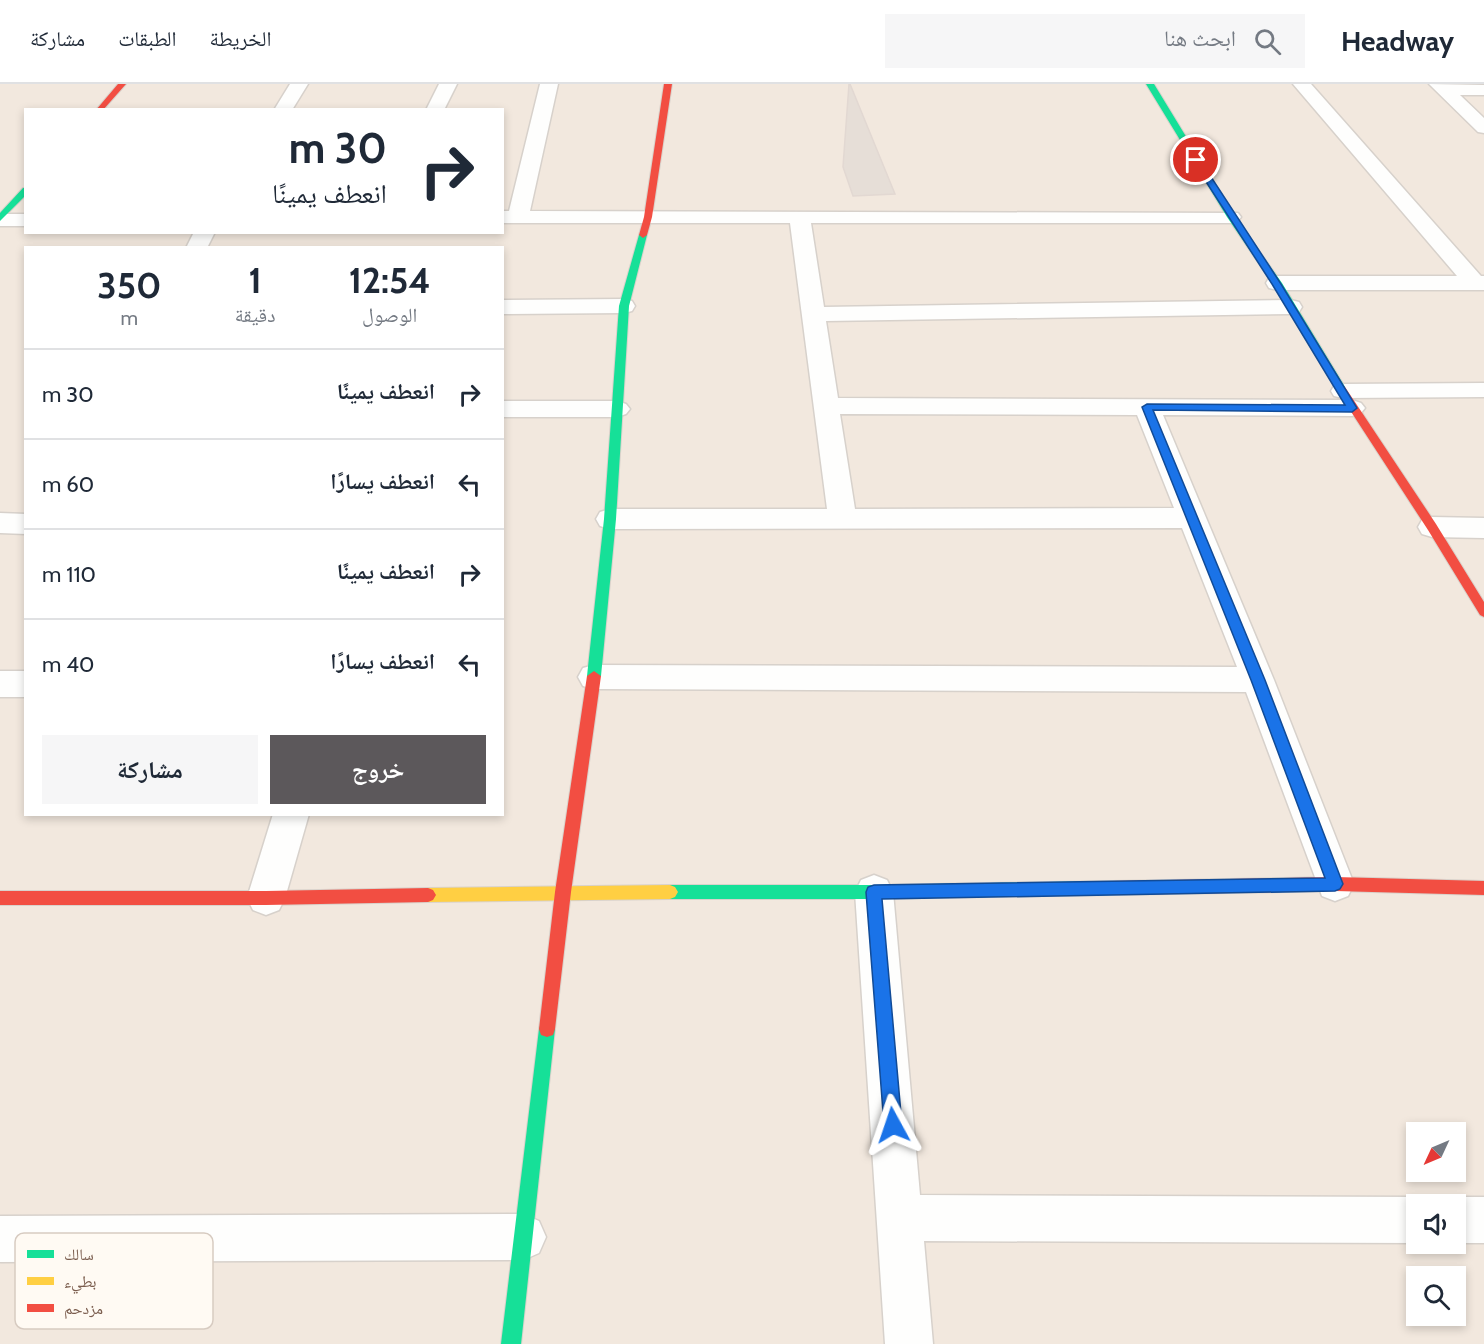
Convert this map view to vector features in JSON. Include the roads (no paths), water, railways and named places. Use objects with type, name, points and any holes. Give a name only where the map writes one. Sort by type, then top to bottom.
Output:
[{"type":"street","points":[[101,108],[122,84]]},
{"type":"street","points":[[284,108],[299,84]]},
{"type":"street","points":[[436,108],[448,84]]},
{"type":"street","points":[[549,84],[510,217],[1231,217]]},
{"type":"street","points":[[510,1344],[563,892],[594,677],[610,519],[624,306],[648,217],[668,84]]},
{"type":"street","points":[[1150,84],[1231,217],[1291,307],[1347,400],[1432,527],[1484,612]]},
{"type":"street","points":[[1302,84],[1479,283]]},
{"type":"street","points":[[1441,87],[1484,90]]},
{"type":"street","points":[[1441,87],[1484,128]]},
{"type":"street","points":[[0,219],[24,192]]},
{"type":"street","points":[[800,218],[842,519]]},
{"type":"street","points":[[0,219],[24,220]]},
{"type":"street","points":[[1276,284],[1479,283]]},
{"type":"street","points":[[504,307],[624,306]]},
{"type":"street","points":[[813,314],[1291,307]]},
{"type":"street","points":[[826,406],[1147,407],[1347,400],[1484,390]]},
{"type":"street","points":[[1147,407],[1258,680],[1335,884]]},
{"type":"street","points":[[504,409],[617,409]]},
{"type":"street","points":[[610,519],[1192,518]]},
{"type":"street","points":[[1432,527],[1484,528]]},
{"type":"street","points":[[594,677],[1258,680]]},
{"type":"street","points":[[0,684],[24,684]]},
{"type":"street","points":[[266,898],[290,816]]},
{"type":"street","points":[[0,898],[266,898],[563,892],[874,892],[1335,884],[1484,888]]},
{"type":"street","points":[[874,892],[909,1344]]},
{"type":"street","points":[[901,1218],[1406,1220]]},
{"type":"street","points":[[1466,1220],[1484,1220]]},
{"type":"street","points":[[213,1238],[523,1237]]},
{"type":"street","points":[[0,1239],[15,1239]]}]
